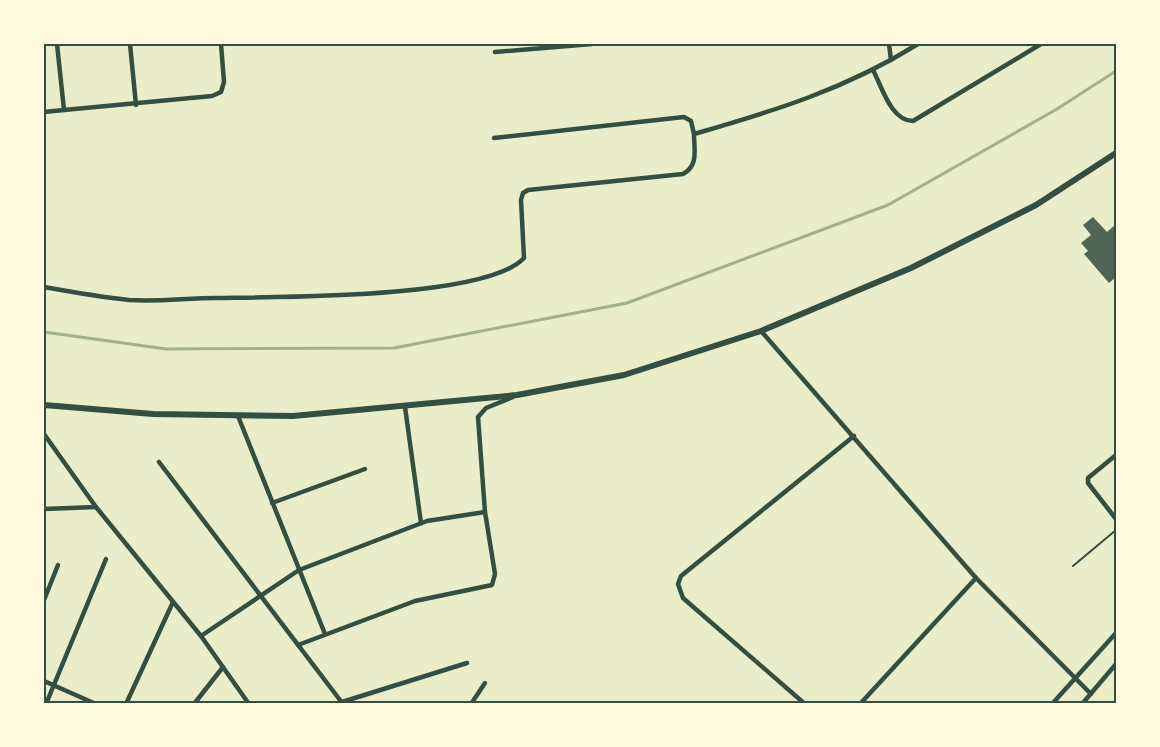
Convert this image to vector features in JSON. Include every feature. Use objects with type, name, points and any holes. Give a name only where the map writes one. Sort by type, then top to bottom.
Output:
[{"type":"street","points":[[57,44],[64,110]]},
{"type":"street","points":[[130,44],[136,105]]},
{"type":"street","points":[[44,112],[200,99],[221,92],[224,82],[222,44]]},
{"type":"street","points":[[495,52],[592,44]]},
{"type":"street","points":[[889,44],[891,60]]},
{"type":"street","points":[[693,134],[789,106],[839,87],[918,44]]},
{"type":"street","points":[[873,70],[897,116],[904,121],[913,122],[1041,44]]},
{"type":"street","points":[[44,287],[131,300],[286,298],[372,293],[472,280],[507,270],[524,258],[521,200],[523,194],[528,190],[684,174],[695,162],[691,121],[684,117],[494,138]]},
{"type":"street","points":[[44,405],[153,414],[293,416],[517,395],[656,367],[761,331],[848,296],[1004,223],[1116,153]]},
{"type":"street","points":[[761,331],[976,579],[1091,694]]},
{"type":"street","points":[[298,645],[415,601],[492,585],[495,573],[485,512],[478,417],[486,408],[517,395]]},
{"type":"street","points":[[405,407],[421,523]]},
{"type":"street","points":[[238,416],[325,634]]},
{"type":"street","points":[[44,434],[96,507],[201,636],[249,704]]},
{"type":"street","points":[[805,704],[683,598],[678,590],[678,584],[681,576],[854,436]]},
{"type":"street","points":[[1116,455],[1088,478],[1088,483],[1116,519]]},
{"type":"street","points":[[159,462],[343,703],[467,663]]},
{"type":"street","points":[[272,503],[365,470]]},
{"type":"street","points":[[44,509],[96,507]]},
{"type":"street","points":[[201,636],[299,570],[421,523],[485,512]]},
{"type":"street","points":[[46,704],[106,559]]},
{"type":"street","points":[[44,600],[58,565]]},
{"type":"street","points":[[860,704],[976,579]]},
{"type":"street","points":[[126,704],[173,602]]},
{"type":"street","points":[[1052,704],[1116,633]]},
{"type":"street","points":[[1082,704],[1116,664]]},
{"type":"street","points":[[194,704],[223,667]]},
{"type":"street","points":[[44,681],[96,704]]},
{"type":"street","points":[[471,704],[484,683]]},
{"type":"lane","points":[[1073,566],[1116,530]]},
{"type":"building","points":[[1093,217],[1107,232],[1116,224],[1116,277],[1109,283],[1084,254],[1088,251],[1081,243],[1091,235],[1083,225]]},
{"type":"waterway","points":[[44,332],[166,349],[394,348],[627,303],[888,205],[1057,109],[1116,71]]}]
